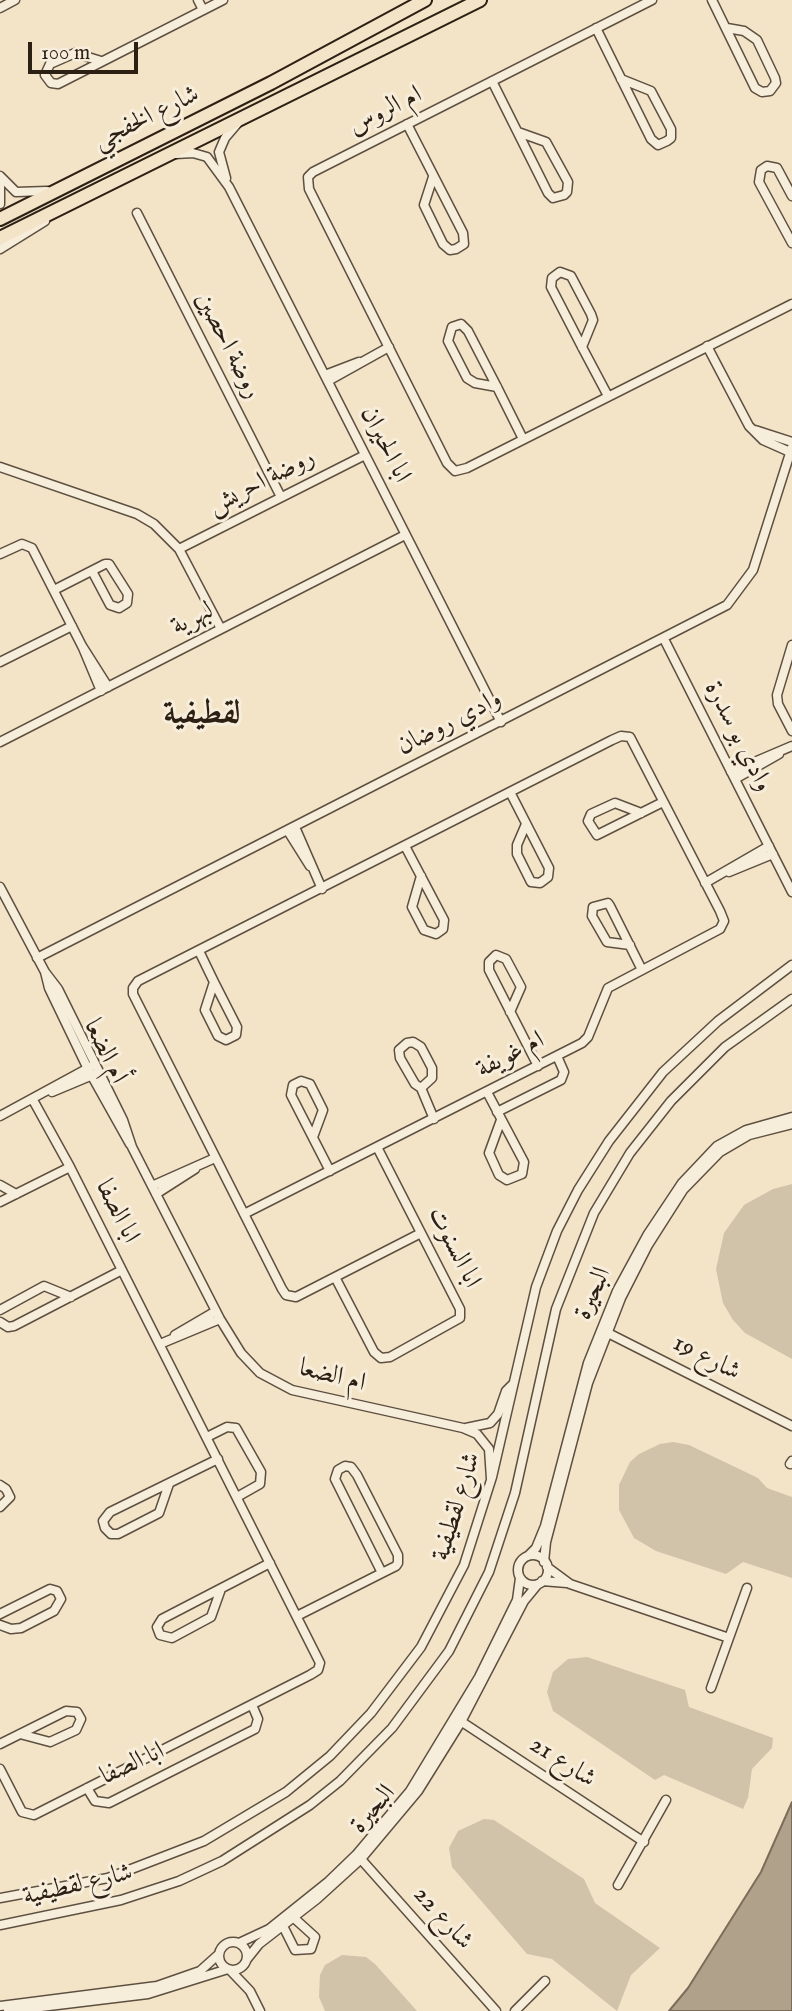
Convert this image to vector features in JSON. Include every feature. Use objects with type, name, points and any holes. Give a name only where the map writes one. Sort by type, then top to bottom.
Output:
[{"type":"highway","name":"شارع الخفجي","points":[[0,219],[271,83],[425,0]]},
{"type":"highway","name":"شارع الخفجي","points":[[0,238],[480,0]]},
{"type":"street","points":[[0,8],[15,0]]},
{"type":"street","points":[[198,0],[203,10]]},
{"type":"street","points":[[101,61],[75,53],[50,64],[45,75],[51,83],[58,84],[223,0]]},
{"type":"street","points":[[399,13],[412,0]]},
{"type":"street","name":"ام الروس","points":[[652,0],[313,172],[307,184],[452,469],[462,471],[792,304]]},
{"type":"street","points":[[712,0],[755,88],[761,92],[770,91],[776,83],[775,78],[757,40],[744,32],[727,28]]},
{"type":"street","points":[[596,29],[621,79],[653,143],[667,142],[671,138],[671,130],[652,91],[621,79]]},
{"type":"street","points":[[492,81],[551,197],[568,192],[568,183],[550,147],[542,139],[518,132]]},
{"type":"street","name":"ابا الحيران","points":[[229,187],[219,152],[225,138],[247,116]]},
{"type":"street","points":[[407,124],[463,233],[464,244],[456,249],[450,250],[443,244],[424,205],[433,177]]},
{"type":"street","name":"ابا الحيران","points":[[162,157],[193,153],[206,157],[229,187],[501,722]]},
{"type":"street","points":[[792,196],[776,168],[767,166],[761,170],[759,182],[792,241]]},
{"type":"street","points":[[0,176],[21,193],[60,188]]},
{"type":"street","points":[[0,185],[0,204]]},
{"type":"street","name":"شارع الخفجي","points":[[0,249],[68,204]]},
{"type":"street","name":"روضة احصين","points":[[137,213],[281,497]]},
{"type":"street","points":[[582,347],[591,326],[591,314],[571,276],[560,272],[552,278],[551,287],[582,347],[608,396]]},
{"type":"street","points":[[497,387],[475,383],[467,378],[449,341],[452,327],[461,324],[468,331],[497,387],[523,439]]},
{"type":"street","points":[[326,378],[389,346]]},
{"type":"street","points":[[707,346],[751,429],[763,440],[791,447]]},
{"type":"street","name":"وادي روضان","points":[[37,958],[727,606],[753,570],[791,447]]},
{"type":"street","name":"روضة احريش","points":[[179,549],[365,454]]},
{"type":"street","points":[[0,467],[137,514],[162,531],[179,549],[221,629]]},
{"type":"street","name":"لبهرية","points":[[0,742],[405,535]]},
{"type":"street","points":[[0,554],[17,546],[30,546],[104,689]]},
{"type":"street","points":[[54,590],[105,564],[113,565],[128,594],[127,603],[119,608],[110,605],[92,571]]},
{"type":"street","points":[[0,662],[72,626]]},
{"type":"street","name":"وادي بو سدرة","points":[[664,639],[792,892]]},
{"type":"street","points":[[792,645],[776,695],[792,731]]},
{"type":"street","name":"ام غويفة","points":[[244,1214],[586,1040],[608,988],[720,929],[723,918],[633,741],[624,736],[138,981],[132,991],[215,1158],[244,1214],[286,1295],[296,1297],[421,1233]]},
{"type":"street","points":[[733,776],[792,746]]},
{"type":"street","points":[[510,792],[549,868],[548,877],[536,883],[529,878],[516,849],[526,824]]},
{"type":"street","points":[[641,813],[615,803],[591,814],[588,821],[597,835],[641,813],[663,802]]},
{"type":"street","points":[[291,829],[322,889]]},
{"type":"street","points":[[405,846],[421,876],[444,920],[443,929],[436,934],[424,930],[412,907],[421,876]]},
{"type":"street","points":[[705,883],[771,850]]},
{"type":"street","name":"أم الضعا","points":[[0,887],[93,1070],[116,1124],[132,1147],[218,1315]]},
{"type":"street","points":[[629,945],[610,943],[604,939],[592,916],[596,905],[608,903],[642,970]]},
{"type":"street","points":[[199,951],[237,1027],[236,1035],[226,1040],[218,1036],[205,1010],[214,982]]},
{"type":"street","points":[[510,1012],[521,987],[506,959],[496,955],[489,962],[489,970],[510,1012],[538,1066]]},
{"type":"street","name":"شارع لقطيفية","points":[[0,1898],[108,1878],[178,1853],[240,1822],[318,1766],[383,1699],[432,1629],[464,1565],[492,1479],[528,1317],[549,1252],[565,1214],[608,1141],[678,1057],[734,1007],[792,965]]},
{"type":"street","name":"شارع لقطيفية","points":[[0,1925],[128,1898],[222,1861],[310,1805],[340,1781],[392,1728],[449,1651],[489,1572],[515,1493],[556,1309],[594,1213],[630,1153],[671,1101],[725,1047],[763,1017],[792,999]]},
{"type":"street","points":[[421,1088],[432,1078],[432,1068],[421,1047],[413,1042],[407,1043],[399,1050],[400,1058],[415,1084],[421,1088],[434,1119]]},
{"type":"street","points":[[487,1092],[499,1116],[524,1167],[519,1176],[507,1180],[499,1175],[489,1153],[499,1116],[561,1080],[564,1070],[557,1056]]},
{"type":"street","points":[[0,1116],[93,1070]]},
{"type":"street","points":[[313,1137],[323,1110],[310,1084],[301,1081],[290,1090],[313,1137],[330,1171]]},
{"type":"street","name":"ابا الصفا","points":[[1,1774],[22,1812],[29,1815],[253,1705],[318,1670],[319,1660],[70,1167],[33,1100]]},
{"type":"street","name":"البحيرة","points":[[546,1564],[549,1521],[580,1397],[604,1331],[651,1235],[682,1187],[725,1149],[761,1128],[792,1117]]},
{"type":"street","name":"البحيرة","points":[[761,1128],[792,1124]]},
{"type":"street","name":"ابا السنوت","points":[[335,1277],[375,1354],[381,1358],[390,1357],[460,1318],[460,1308],[377,1147]]},
{"type":"street","points":[[154,1190],[215,1158]]},
{"type":"street","points":[[0,1202],[70,1167]]},
{"type":"street","points":[[0,1185],[16,1194]]},
{"type":"street","points":[[0,1322],[8,1327],[14,1326],[122,1270]]},
{"type":"street","points":[[0,1310],[44,1286],[71,1297]]},
{"type":"street","points":[[160,1344],[218,1315]]},
{"type":"street","name":"ام الضعا","points":[[218,1315],[247,1361],[281,1386],[302,1394],[463,1428]]},
{"type":"street","name":"شارع 19","points":[[604,1331],[792,1426]]},
{"type":"street","points":[[463,1428],[490,1423],[498,1414],[503,1396],[512,1385]]},
{"type":"street","points":[[207,1437],[227,1427],[236,1428],[261,1472],[260,1484],[237,1497]]},
{"type":"street","points":[[463,1428],[486,1443],[492,1479]]},
{"type":"street","points":[[169,1484],[159,1513],[118,1534],[105,1528],[103,1521],[110,1512],[218,1459]]},
{"type":"street","points":[[297,1616],[396,1566],[398,1555],[357,1475],[351,1467],[345,1466],[338,1470],[335,1479],[382,1573]]},
{"type":"street","points":[[0,1485],[10,1497],[0,1507]]},
{"type":"street","name":"البحيرة","points":[[528,1556],[536,1548],[549,1521]]},
{"type":"street","points":[[570,1584],[537,1556],[528,1556],[519,1565],[520,1578],[528,1584],[570,1584],[729,1638]]},
{"type":"street","points":[[221,1589],[213,1614],[207,1620],[169,1639],[158,1632],[158,1623],[162,1619],[270,1563]]},
{"type":"street","points":[[540,1583],[546,1564]]},
{"type":"street","name":"البحيرة","points":[[495,1653],[517,1600],[520,1578]]},
{"type":"street","name":"البحيرة","points":[[247,1961],[259,1944],[283,1926],[359,1857],[412,1792],[459,1720],[524,1601],[540,1583]]},
{"type":"street","points":[[711,1688],[747,1588]]},
{"type":"street","points":[[0,1614],[50,1589],[57,1591],[61,1599],[54,1611],[21,1628],[11,1629],[0,1625]]},
{"type":"street","name":"ابا الصفا","points":[[87,1788],[98,1803],[118,1798],[255,1729],[258,1721],[253,1705]]},
{"type":"street","points":[[0,1744],[20,1734],[70,1709],[77,1712],[80,1719],[76,1730],[50,1742],[20,1734]]},
{"type":"street","name":"شارع 21","points":[[459,1720],[643,1842]]},
{"type":"street","points":[[618,1885],[666,1800]]},
{"type":"street","name":"شارع 22","points":[[359,1857],[496,2011]]},
{"type":"street","points":[[283,1926],[295,1950],[311,1949],[315,1937],[294,1916]]},
{"type":"street","name":"البحيرة","points":[[239,1943],[294,1916]]},
{"type":"street","points":[[162,1988],[200,1971],[227,1943],[239,1943],[246,1950],[250,1991]]},
{"type":"street","points":[[219,1954],[221,1963],[250,1991],[260,2011]]},
{"type":"street","points":[[8,2011],[162,1988],[240,1969],[247,1961]]},
{"type":"street","points":[[515,2011],[545,1981]]},
{"type":"street","points":[[0,2006],[66,2004]]},
{"type":"shaded area","points":[[792,1184],[792,1359],[745,1333],[733,1320],[723,1303],[716,1269],[724,1233],[744,1205],[773,1189]]},
{"type":"shaded area","points":[[673,1442],[689,1445],[758,1478],[767,1488],[792,1497],[792,1578],[743,1562],[726,1574],[656,1551],[634,1538],[619,1510],[619,1485],[630,1462],[639,1454],[660,1444]]},
{"type":"shaded area","points":[[587,1657],[685,1690],[689,1707],[773,1738],[772,1748],[752,1769],[748,1798],[743,1809],[664,1775],[655,1780],[553,1711],[547,1692],[553,1672],[568,1659]]},
{"type":"shaded area","points":[[792,1802],[792,2011],[669,2011],[688,1988],[761,1872]]},
{"type":"shaded area","points":[[484,1819],[494,1820],[584,1879],[595,1903],[660,1948],[631,1975],[617,2011],[552,1959],[527,1954],[452,1867],[449,1848],[458,1831]]},
{"type":"shaded area","points":[[342,1955],[366,1957],[417,2011],[325,2011],[319,1997],[320,1975],[325,1965]]},
{"type":"district","name":"لقطيفية","points":[[202,716]]}]
